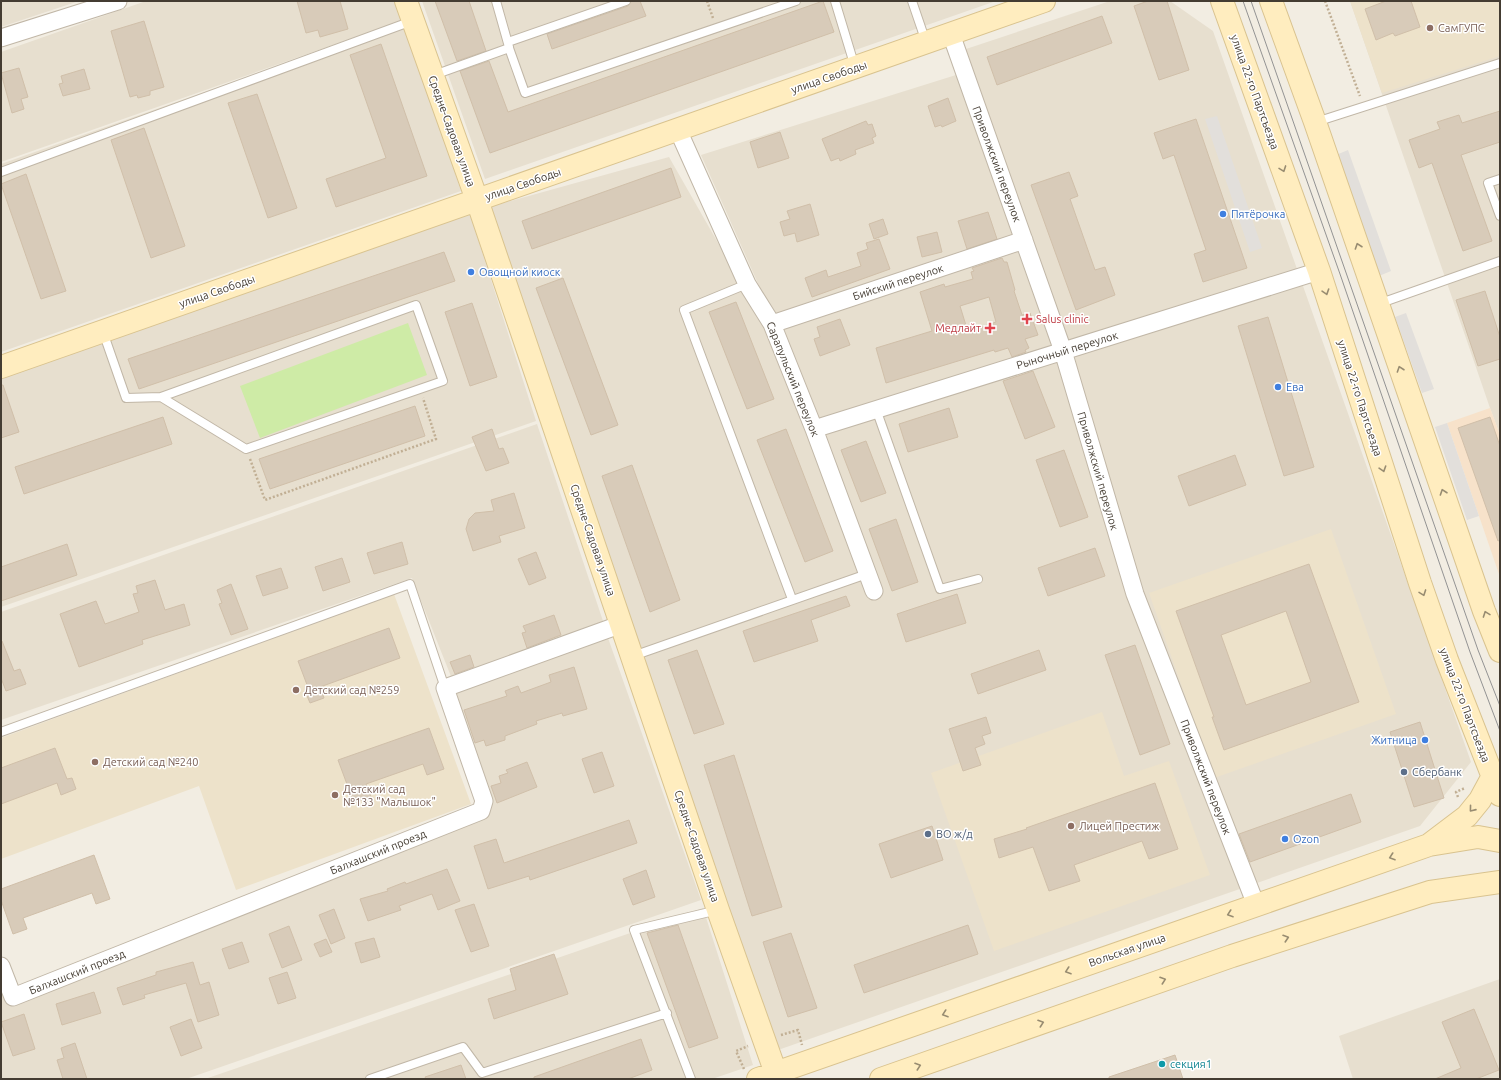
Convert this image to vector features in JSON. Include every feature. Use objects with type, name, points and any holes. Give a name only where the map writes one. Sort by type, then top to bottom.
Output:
[{"type":"main road","name":"улица Свободы","points":[[1,366],[1044,1]]},
{"type":"main road","name":"улица 22-го Партсъезда","points":[[1222,1],[1319,271],[1420,583],[1447,660],[1496,786]]},
{"type":"main road","points":[[1271,1],[1315,122],[1484,611],[1500,651]]},
{"type":"main road","name":"Средне-Садовая улица","points":[[409,11],[477,200],[718,910],[764,1076]]},
{"type":"main road","points":[[1429,845],[1467,816],[1480,800],[1496,786]]},
{"type":"main road","name":"Вольская улица","points":[[764,1076],[1429,845],[1478,837],[1500,840]]},
{"type":"main road","points":[[881,1079],[1232,956],[1430,892],[1500,882]]},
{"type":"street","points":[[1,38],[118,1]]},
{"type":"street","name":"Приволжский переулок","points":[[951,34],[1063,351],[1135,594],[1256,905]]},
{"type":"street","name":"Сарапульский переулок","points":[[678,130],[747,284],[772,324],[814,429],[874,591]]},
{"type":"street","name":"Бийский переулок","points":[[772,324],[1024,240]]},
{"type":"street","name":"Рыночный переулок","points":[[814,429],[1319,271]]},
{"type":"street","points":[[445,688],[622,624]]},
{"type":"street","name":"Балхашский проезд","points":[[1,966],[13,997],[481,811],[484,801],[445,688]]},
{"type":"lane","points":[[496,1],[508,45],[525,93],[796,1]]},
{"type":"lane","points":[[432,76],[508,45],[626,1]]},
{"type":"lane","points":[[835,1],[856,67]]},
{"type":"lane","points":[[912,1],[926,42]]},
{"type":"lane","points":[[1,172],[409,11]]},
{"type":"lane","points":[[1315,122],[1500,63]]},
{"type":"lane","points":[[1500,179],[1488,183],[1500,216]]},
{"type":"lane","points":[[1378,305],[1500,261]]},
{"type":"lane","points":[[747,284],[684,310],[792,599]]},
{"type":"lane","points":[[102,331],[126,398],[161,398],[416,305],[443,381],[246,449],[161,398]]},
{"type":"lane","points":[[876,409],[940,590],[978,579]]},
{"type":"lane","points":[[633,656],[792,599],[867,574]]},
{"type":"lane","points":[[1,732],[410,584],[445,688]]},
{"type":"lane","points":[[691,1079],[634,930],[718,910]]},
{"type":"lane","points":[[370,1079],[463,1047],[482,1072],[667,1014]]},
{"type":"path","points":[[707,1],[717,28]]},
{"type":"path","points":[[1325,1],[1364,107]]},
{"type":"path","points":[[246,449],[265,500],[436,439],[420,389]]},
{"type":"path","points":[[736,1051],[764,1076]]},
{"type":"shaded area","points":[[1,1],[79,1],[1,27]]},
{"type":"shaded area","points":[[146,1],[397,1],[404,20],[1,162],[1,52]]},
{"type":"shaded area","points":[[422,1],[996,1],[485,179]]},
{"type":"shaded area","points":[[1110,1],[1170,1],[1213,31],[1471,762],[1420,826],[778,1050],[485,208],[669,157],[766,327],[812,434],[1065,355],[963,50]]},
{"type":"shaded area","points":[[1350,1],[1500,1],[1500,435],[1490,408]]},
{"type":"shaded area","name":"СамГУПС","points":[[1350,1],[1500,1],[1500,56],[1382,93]]},
{"type":"shaded area","points":[[405,21],[461,191],[1,352],[1,164]]},
{"type":"shaded area","points":[[956,75],[1058,348],[815,423],[772,315],[701,155]]},
{"type":"shaded area","points":[[1217,116],[1262,248],[1250,252],[1205,119]]},
{"type":"shaded area","points":[[1348,150],[1391,271],[1379,276],[1336,155]]},
{"type":"shaded area","points":[[470,214],[536,421],[1,607],[1,377]]},
{"type":"shaded area","points":[[1406,313],[1434,389],[1422,393],[1395,317]]},
{"type":"shaded area","points":[[1490,408],[1500,435],[1500,577],[1447,423]]},
{"type":"shaded area","points":[[1447,423],[1479,516],[1467,520],[1435,427]]},
{"type":"shaded area","points":[[537,424],[604,624],[452,679],[412,578],[1,720],[1,612]]},
{"type":"shaded area","points":[[1331,529],[1396,714],[1214,778],[1149,593]]},
{"type":"shaded area","points":[[394,594],[471,804],[236,890],[199,786],[1,859],[1,738]]},
{"type":"shaded area","points":[[608,638],[701,900],[186,1079],[1,1079],[1,981],[10,1005],[490,810],[456,691]]},
{"type":"shaded area","name":"Лицей Престиж","points":[[1102,712],[1124,776],[1169,761],[1210,875],[994,951],[931,773]]},
{"type":"shaded area","points":[[703,908],[753,1065],[712,1079],[205,1079]]},
{"type":"shaded area","points":[[1500,979],[1500,1079],[1353,1079],[1339,1036]]},
{"type":"green space","points":[[408,323],[427,375],[260,438],[240,386]]},
{"type":"building","points":[[297,1],[340,1],[348,29],[320,37],[318,30],[306,33]]},
{"type":"building","points":[[435,1],[469,1],[486,51],[457,61]]},
{"type":"building","points":[[631,1],[640,1],[646,16],[552,49],[547,34],[628,6]]},
{"type":"building","points":[[823,1],[834,32],[490,153],[460,71],[489,61],[508,112]]},
{"type":"building","points":[[1148,1],[1167,1],[1189,70],[1159,80],[1134,6]]},
{"type":"building","points":[[1386,1],[1411,1],[1420,27],[1395,36],[1393,33],[1376,40],[1365,9]]},
{"type":"building","points":[[1102,16],[1112,43],[997,85],[987,57]]},
{"type":"building","points":[[144,21],[164,87],[150,91],[150,95],[138,98],[137,95],[130,97],[111,31]]},
{"type":"building","points":[[381,44],[427,176],[336,207],[326,179],[386,158],[350,55]]},
{"type":"building","points":[[19,68],[28,97],[21,99],[24,109],[12,113],[1,73]]},
{"type":"building","points":[[84,69],[90,89],[63,96],[59,84],[63,83],[61,76]]},
{"type":"building","points":[[257,94],[297,208],[268,218],[228,103]]},
{"type":"building","points":[[948,98],[956,121],[942,127],[941,125],[935,127],[928,106]]},
{"type":"building","points":[[1500,111],[1500,142],[1461,155],[1492,241],[1463,251],[1432,163],[1419,168],[1409,140],[1440,129],[1437,122],[1459,115],[1462,123]]},
{"type":"building","points":[[1196,119],[1247,268],[1203,282],[1194,254],[1206,250],[1174,155],[1163,159],[1154,133]]},
{"type":"building","points":[[866,121],[868,125],[872,124],[876,136],[872,138],[874,143],[855,150],[856,154],[840,161],[839,158],[831,161],[822,139]]},
{"type":"building","points":[[144,128],[185,246],[151,258],[111,140]]},
{"type":"building","points":[[780,132],[789,158],[758,168],[750,142]]},
{"type":"building","points":[[671,168],[681,197],[532,249],[522,221]]},
{"type":"building","points":[[1069,172],[1078,196],[1070,199],[1095,270],[1105,267],[1115,295],[1076,310],[1031,185]]},
{"type":"building","points":[[26,174],[66,291],[41,299],[1,184]]},
{"type":"building","points":[[810,204],[819,235],[797,242],[795,233],[784,236],[780,222],[790,219],[787,211]]},
{"type":"building","points":[[988,212],[997,239],[967,249],[958,221]]},
{"type":"building","points":[[883,219],[888,234],[874,239],[869,224]]},
{"type":"building","points":[[937,232],[942,252],[922,257],[917,237]]},
{"type":"building","points":[[879,239],[890,269],[812,297],[805,278],[826,270],[828,277],[861,266],[857,253],[868,249],[866,243]]},
{"type":"building","points":[[444,252],[455,281],[139,389],[128,359]]},
{"type":"building","points":[[1002,258],[1004,262],[1007,262],[1022,315],[1030,313],[1038,335],[1025,339],[1029,348],[1025,350],[1026,352],[1012,357],[1008,348],[995,352],[994,350],[886,383],[876,348],[932,331],[920,292],[944,284],[945,287],[973,279],[971,272],[974,271],[972,268]],"holes":[[[989,297],[996,322],[968,332],[960,306]]]},
{"type":"building","points":[[563,278],[618,425],[591,435],[536,288]]},
{"type":"building","points":[[1485,291],[1500,337],[1500,359],[1478,366],[1456,300]]},
{"type":"building","points":[[736,302],[774,399],[747,409],[709,312]]},
{"type":"building","points":[[472,303],[497,377],[470,386],[445,312]]},
{"type":"building","points":[[1268,317],[1314,467],[1284,476],[1238,326]]},
{"type":"building","points":[[840,319],[850,345],[820,356],[814,339],[820,337],[817,327]]},
{"type":"building","points":[[1033,371],[1055,427],[1025,439],[1003,381]]},
{"type":"building","points":[[1,385],[3,385],[19,432],[1,438]]},
{"type":"building","points":[[415,406],[425,436],[270,489],[259,459]]},
{"type":"building","points":[[949,408],[958,437],[908,452],[899,424]]},
{"type":"building","points":[[163,417],[172,444],[24,494],[15,467]]},
{"type":"building","points":[[1490,417],[1500,446],[1500,540],[1498,541],[1458,428]]},
{"type":"building","points":[[492,429],[499,449],[503,448],[509,463],[486,471],[472,437]]},
{"type":"building","points":[[786,429],[833,551],[805,562],[757,440]]},
{"type":"building","points":[[866,441],[886,493],[861,502],[841,450]]},
{"type":"building","points":[[1064,450],[1088,517],[1060,527],[1036,460]]},
{"type":"building","points":[[1235,455],[1246,485],[1189,506],[1178,476]]},
{"type":"building","points":[[632,465],[680,600],[650,612],[602,476]]},
{"type":"building","points":[[514,493],[525,528],[499,536],[501,542],[473,551],[466,529],[469,519],[475,513],[494,511],[491,500]]},
{"type":"building","points":[[896,519],[918,582],[892,591],[869,529]]},
{"type":"building","points":[[402,542],[408,564],[374,574],[367,553]]},
{"type":"building","points":[[67,544],[77,575],[1,601],[1,567]]},
{"type":"building","points":[[1095,548],[1105,576],[1048,596],[1038,568]]},
{"type":"building","points":[[536,552],[546,578],[529,585],[518,559]]},
{"type":"building","points":[[342,558],[350,582],[323,591],[315,567]]},
{"type":"building","points":[[1309,564],[1359,702],[1224,750],[1212,717],[1214,717],[1176,611]],"holes":[[[1286,611],[1311,682],[1246,705],[1221,635]]]},
{"type":"building","points":[[281,568],[288,588],[263,596],[256,576]]},
{"type":"building","points":[[155,580],[165,610],[184,604],[190,625],[142,640],[143,644],[79,667],[60,614],[96,601],[105,624],[139,612],[133,594],[138,593],[136,586]]},
{"type":"building","points":[[231,584],[248,629],[231,635],[219,604],[222,603],[217,590]]},
{"type":"building","points":[[957,594],[966,623],[906,642],[897,614]]},
{"type":"building","points":[[846,596],[850,606],[811,620],[818,641],[754,662],[743,631]]},
{"type":"building","points":[[554,615],[561,635],[527,648],[522,633],[526,632],[523,626]]},
{"type":"building","points":[[389,628],[400,658],[320,687],[324,698],[310,703],[305,691],[309,690],[298,661]]},
{"type":"building","points":[[2,641],[14,671],[20,669],[26,684],[6,691],[1,678]]},
{"type":"building","points":[[1135,645],[1170,744],[1140,755],[1105,655]]},
{"type":"building","points":[[697,650],[724,724],[694,734],[668,660]]},
{"type":"building","points":[[1039,650],[1046,670],[978,694],[971,674]]},
{"type":"building","points":[[470,655],[474,667],[455,674],[450,662]]},
{"type":"building","points":[[574,667],[587,709],[563,716],[562,713],[536,721],[537,724],[505,736],[505,740],[486,746],[484,740],[475,743],[464,710],[507,696],[505,691],[518,686],[521,693],[551,682],[549,675]]},
{"type":"building","points":[[986,717],[991,733],[982,736],[985,744],[975,748],[981,765],[963,771],[949,729]]},
{"type":"building","points":[[1420,722],[1444,798],[1414,807],[1390,732]]},
{"type":"building","points":[[429,728],[444,769],[427,775],[423,764],[366,784],[371,797],[354,803],[338,760]]},
{"type":"building","points":[[55,748],[67,779],[72,778],[76,789],[61,795],[57,783],[1,804],[1,768]]},
{"type":"building","points":[[602,752],[614,786],[594,793],[582,759]]},
{"type":"building","points":[[734,755],[782,907],[752,916],[704,765]]},
{"type":"building","points":[[527,762],[537,787],[497,803],[491,786],[501,783],[499,776],[508,773],[506,770]]},
{"type":"building","points":[[1155,783],[1178,849],[1149,859],[1142,841],[1074,865],[1080,881],[1049,891],[1033,847],[999,858],[994,839],[1027,829],[1026,828]]},
{"type":"building","points":[[1351,794],[1361,822],[1250,862],[1239,834]]},
{"type":"building","points":[[629,820],[637,843],[530,880],[529,876],[488,889],[474,846],[496,839],[504,863]]},
{"type":"building","points":[[932,826],[943,860],[891,878],[879,844]]},
{"type":"building","points":[[94,855],[110,899],[96,904],[92,893],[23,918],[27,929],[13,934],[1,900],[1,889]]},
{"type":"building","points":[[447,869],[460,901],[438,910],[432,894],[399,906],[401,910],[368,921],[360,899],[388,891],[387,889],[405,882],[406,884]]},
{"type":"building","points":[[646,870],[655,897],[633,905],[623,879]]},
{"type":"building","points":[[474,904],[489,946],[471,952],[455,910]]},
{"type":"building","points":[[334,909],[345,938],[331,944],[319,915]]},
{"type":"building","points":[[678,925],[718,1038],[689,1048],[647,933]]},
{"type":"building","points":[[968,925],[978,954],[864,993],[854,965]]},
{"type":"building","points":[[289,926],[302,960],[282,968],[269,934]]},
{"type":"building","points":[[791,933],[817,1008],[788,1017],[763,942]]},
{"type":"building","points":[[374,938],[380,957],[361,963],[355,943]]},
{"type":"building","points":[[326,939],[332,952],[320,957],[314,944]]},
{"type":"building","points":[[242,942],[249,962],[229,969],[222,949]]},
{"type":"building","points":[[554,954],[568,994],[494,1019],[488,999],[516,990],[510,969]]},
{"type":"building","points":[[193,962],[200,985],[209,982],[219,1015],[198,1022],[186,983],[144,995],[145,998],[123,1005],[117,988],[156,975],[156,972]]},
{"type":"building","points":[[287,972],[296,998],[278,1004],[269,978]]},
{"type":"building","points":[[94,992],[101,1013],[62,1025],[56,1004]]},
{"type":"building","points":[[1474,1009],[1499,1070],[1476,1079],[1435,1079],[1461,1068],[1442,1022]]},
{"type":"building","points":[[24,1014],[35,1049],[13,1056],[1,1022]]},
{"type":"building","points":[[191,1019],[202,1048],[181,1056],[170,1027]]},
{"type":"building","points":[[641,1039],[652,1070],[628,1079],[534,1079],[534,1077]]},
{"type":"building","points":[[75,1043],[87,1079],[63,1079],[57,1060],[64,1058],[61,1048]]},
{"type":"building","name":"секция1","points":[[1175,1055],[1183,1079],[1109,1079],[1109,1077]]},
{"type":"building","points":[[461,1065],[466,1079],[426,1079],[425,1077]]},
{"type":"tram line","points":[[1243,1],[1340,274],[1470,652],[1500,731]]},
{"type":"tram line","points":[[1251,1],[1478,650],[1500,706]]},
{"type":"place","name":"СамГУПС","points":[[1430,28]]},
{"type":"place","name":"Пятёрочка","points":[[1223,214]]},
{"type":"place","name":"Овощной киоск","points":[[471,272]]},
{"type":"place","name":"Salus clinic","points":[[1027,319]]},
{"type":"place","name":"Медлайт","points":[[990,328]]},
{"type":"place","name":"Ева","points":[[1278,387]]},
{"type":"place","name":"Детский сад №259","points":[[296,690]]},
{"type":"place","name":"Житница","points":[[1425,740]]},
{"type":"place","name":"Детский сад №240","points":[[95,762]]},
{"type":"place","name":"Сбербанк","points":[[1404,772]]},
{"type":"place","name":"Детский сад №133 \"Малышок\"","points":[[335,795]]},
{"type":"place","name":"Лицей Престиж","points":[[1071,826]]},
{"type":"place","name":"ВО ж/д","points":[[928,834]]},
{"type":"place","name":"Ozon","points":[[1285,839]]},
{"type":"place","name":"секция1","points":[[1162,1064]]}]
